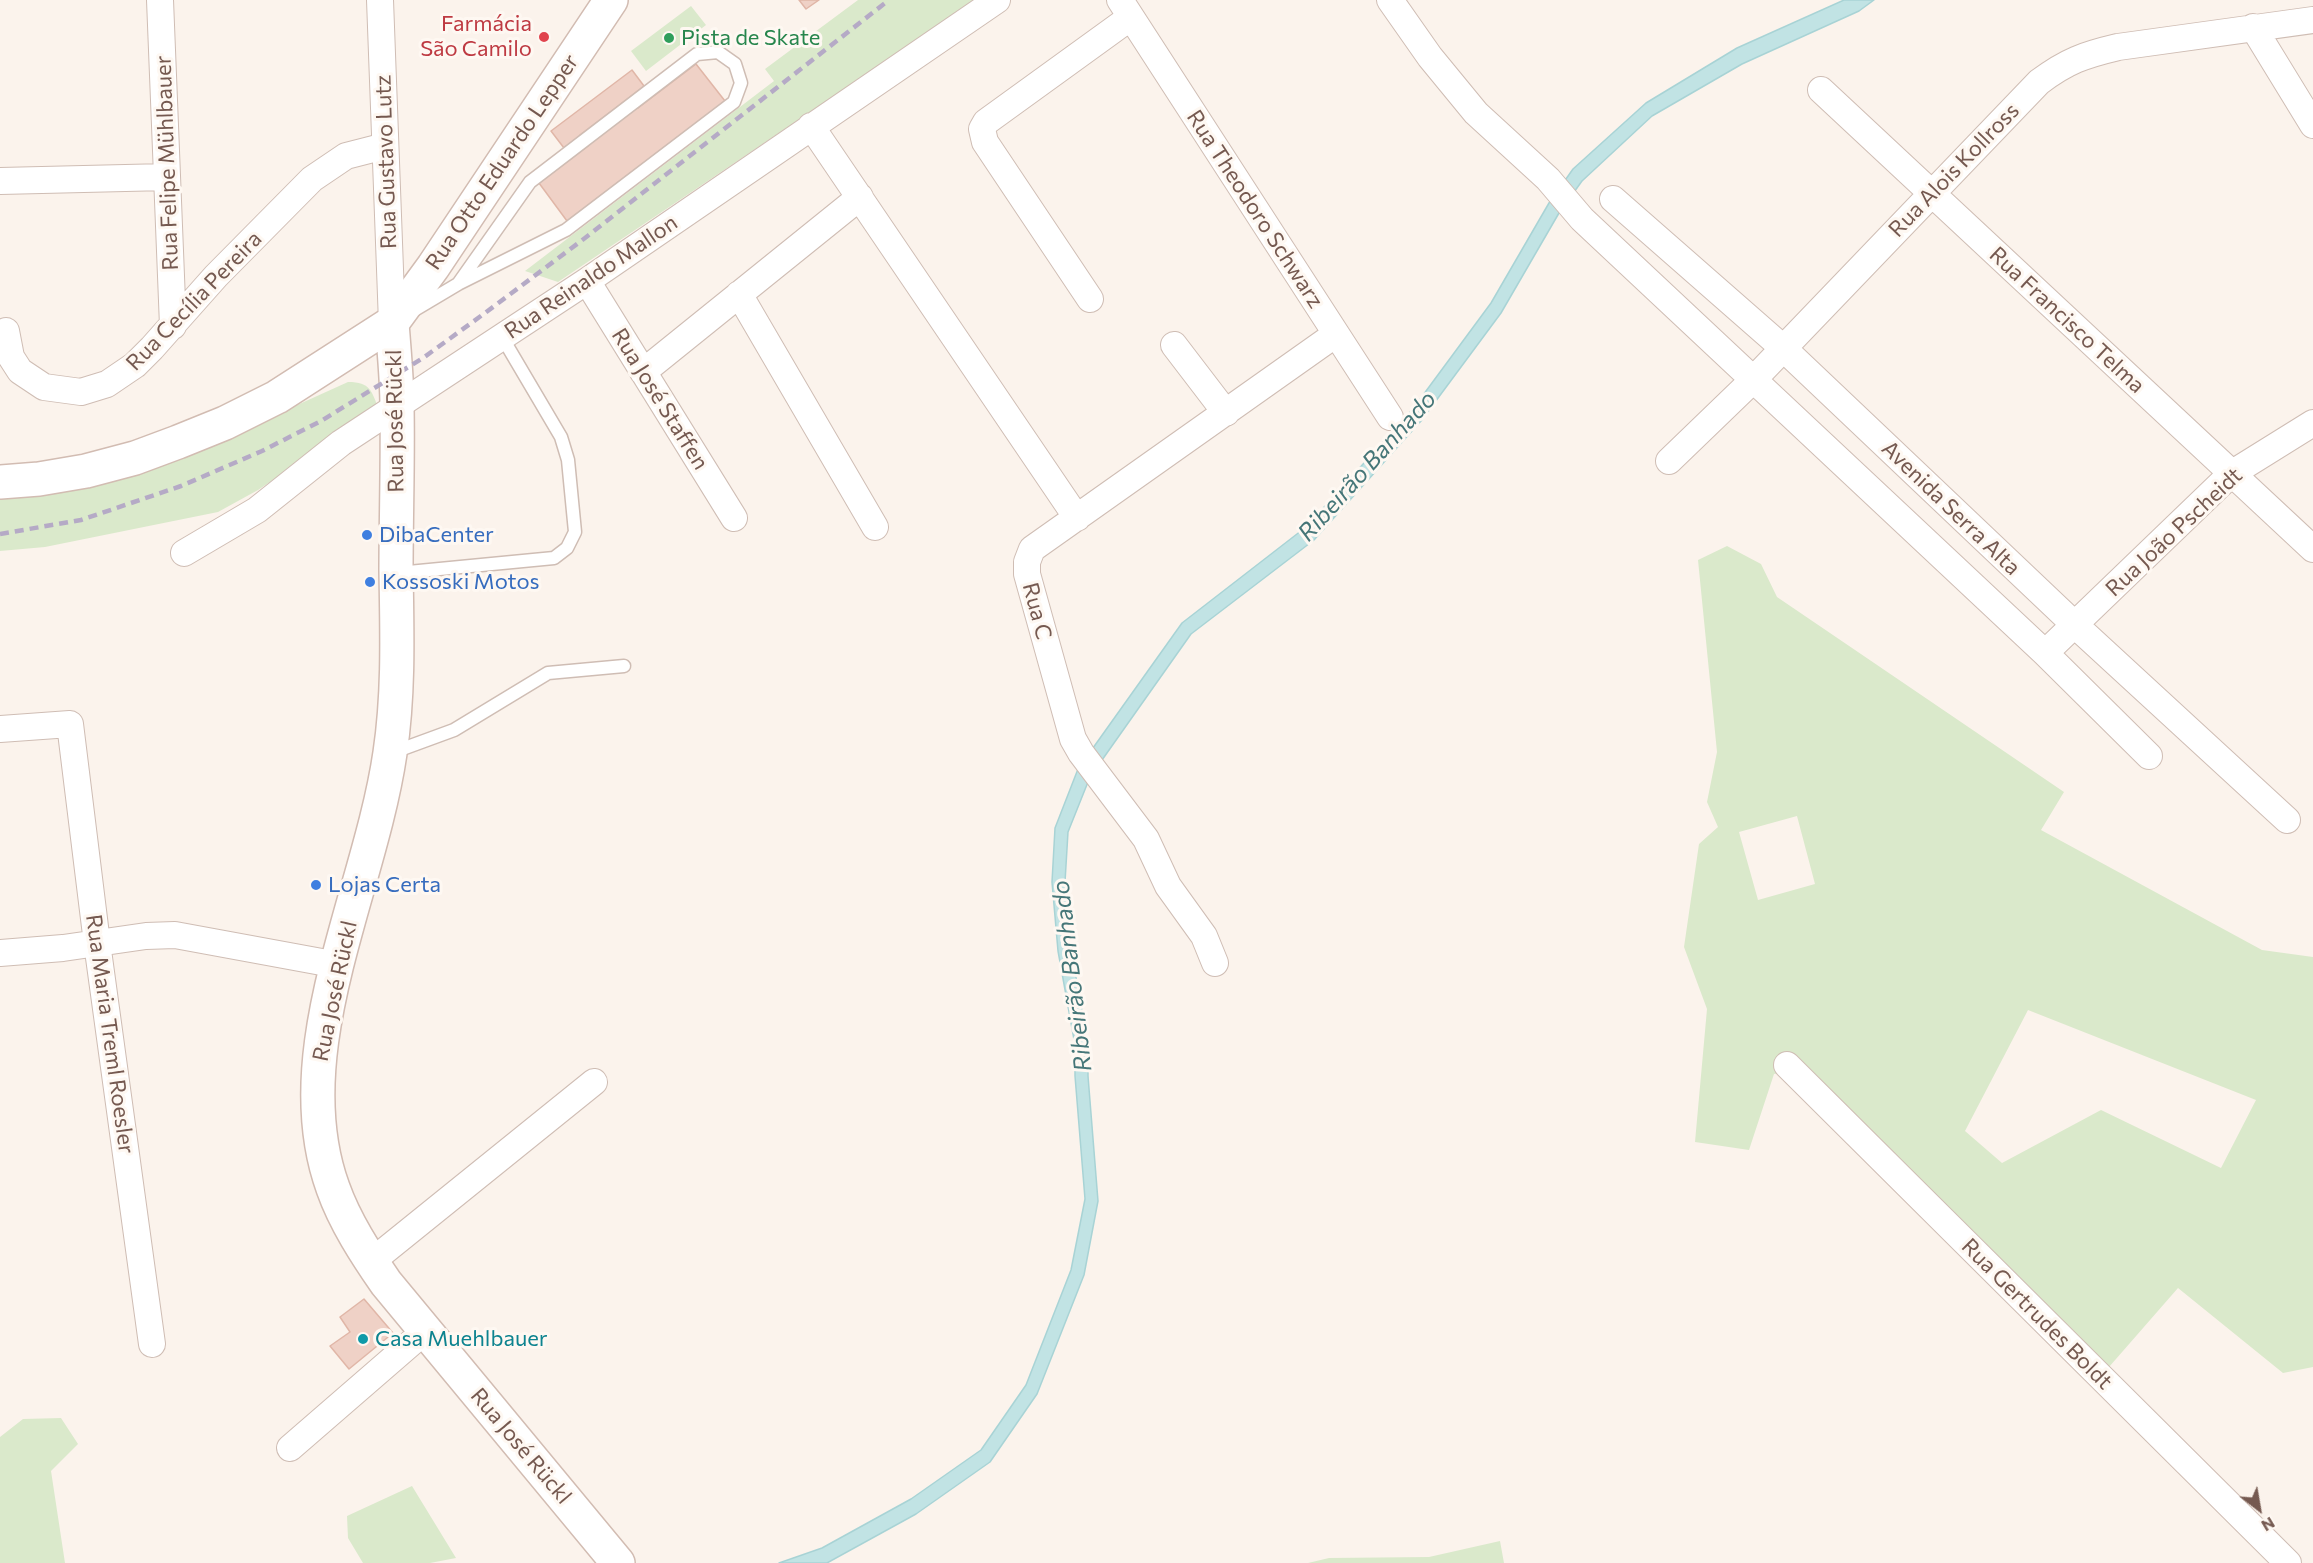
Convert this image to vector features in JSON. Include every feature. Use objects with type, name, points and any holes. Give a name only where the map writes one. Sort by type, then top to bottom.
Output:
[{"type":"main road","name":"Rua Otto Eduardo Lepper","points":[[392,323],[433,267],[611,0]]},
{"type":"main road","name":"Rua José Rückl","points":[[392,323],[397,406],[397,657],[390,753],[379,807],[338,965],[320,1047],[317,1083],[322,1150],[333,1188],[348,1222],[371,1262],[425,1331],[618,1563]]},
{"type":"main road","points":[[0,482],[39,479],[86,471],[135,458],[225,423],[277,397],[392,323]]},
{"type":"street","name":"Rua Felipe Mühlbauer","points":[[160,0],[173,326]]},
{"type":"street","name":"Rua Gustavo Lutz","points":[[380,0],[392,323]]},
{"type":"street","name":"Rua Reinaldo Mallon","points":[[184,552],[257,510],[341,442],[587,281],[998,0]]},
{"type":"street","name":"Avenida Serra Alta","points":[[1390,0],[1430,57],[1476,113],[1548,179],[1582,219],[2045,653],[2149,756]]},
{"type":"street","points":[[1090,299],[985,142],[982,129],[986,122],[1126,8]]},
{"type":"street","name":"Rua Theodoro Schwarz","points":[[1126,8],[1390,417]]},
{"type":"street","name":"Rua Alois Kollross","points":[[1669,461],[1753,380],[2038,82],[2061,65],[2088,54],[2118,46],[2313,20]]},
{"type":"street","points":[[2253,27],[2313,125]]},
{"type":"street","name":"Rua Francisco Telma","points":[[1821,90],[2313,549]]},
{"type":"street","points":[[811,126],[1077,518]]},
{"type":"street","name":"Rua Cecília Pereira","points":[[6,331],[12,357],[20,371],[44,387],[81,392],[107,384],[135,365],[173,326],[216,276],[324,169],[355,152],[385,146]]},
{"type":"street","points":[[0,181],[167,177]]},
{"type":"street","points":[[643,372],[860,197]]},
{"type":"street","name":"Avenida Serra Alta","points":[[1613,199],[1783,348],[2075,625],[2288,820]]},
{"type":"street","name":"Rua José Staffen","points":[[587,281],[734,518]]},
{"type":"street","points":[[739,294],[875,527]]},
{"type":"street","name":"Rua C","points":[[1215,963],[1204,936],[1176,898],[1146,839],[1081,753],[1069,727],[1027,574],[1027,562],[1032,549],[1336,334]]},
{"type":"street","points":[[1174,345],[1226,413]]},
{"type":"street","name":"Rua João Pscheidt","points":[[2045,653],[2231,474],[2313,423]]},
{"type":"street","name":"Rua Maria Treml Roesler","points":[[0,729],[70,724],[97,943],[152,1344]]},
{"type":"street","points":[[0,953],[146,936],[175,935],[338,965]]},
{"type":"street","name":"Rua Gertrudes Boldt","points":[[1787,1065],[2288,1563]]},
{"type":"street","points":[[371,1262],[594,1083]]},
{"type":"street","points":[[290,1448],[425,1331]]},
{"type":"lane","points":[[392,323],[458,284],[566,230],[734,102],[741,83],[735,64],[718,52],[697,54],[530,182],[458,284]]},
{"type":"lane","points":[[396,573],[554,558],[567,548],[575,532],[568,460],[561,437],[502,337]]},
{"type":"lane","points":[[390,753],[454,730],[548,673],[624,666]]},
{"type":"green space","points":[[858,0],[976,0],[558,282],[525,271],[774,81],[765,69]]},
{"type":"green space","name":"Pista de Skate","points":[[691,6],[706,25],[646,71],[631,51]]},
{"type":"green space","points":[[348,382],[366,386],[379,409],[258,490],[218,512],[45,547],[0,551],[0,493],[189,454]]},
{"type":"green space","points":[[1727,546],[1761,564],[1777,597],[2064,792],[2041,830],[2262,950],[2313,957],[2313,1367],[2283,1373],[2178,1288],[2109,1367],[1809,1068],[1774,1074],[1749,1150],[1695,1142],[1707,1009],[1684,947],[1699,844],[1718,827],[1707,802],[1717,752],[1698,560]],"holes":[[[1797,816],[1815,884],[1758,900],[1739,832]],[[2028,1010],[2256,1100],[2221,1168],[2101,1110],[2002,1163],[1965,1131]]]},
{"type":"green space","points":[[61,1418],[78,1444],[51,1471],[65,1563],[0,1563],[0,1437],[23,1419]]},
{"type":"green space","points":[[412,1486],[456,1558],[430,1563],[363,1563],[348,1538],[347,1516]]},
{"type":"green space","points":[[1500,1541],[1504,1563],[1308,1563],[1329,1558],[1429,1557]]},
{"type":"water","name":"Ribeirão Banhado","points":[[1844,0],[1874,0],[1859,11],[1742,64],[1652,116],[1582,181],[1559,213],[1501,313],[1421,421],[1314,540],[1191,634],[1090,777],[1068,832],[1065,882],[1071,950],[1088,1044],[1088,1076],[1098,1201],[1084,1275],[1037,1394],[990,1462],[916,1514],[827,1563],[779,1563],[822,1548],[911,1499],[981,1450],[1026,1385],[1071,1270],[1085,1199],[1075,1076],[1075,1045],[1058,951],[1052,882],[1055,828],[1078,769],[1182,623],[1306,527],[1412,410],[1491,303],[1549,203],[1573,169],[1646,103],[1737,48]]},
{"type":"building","points":[[799,0],[819,0],[806,9]]},
{"type":"building","points":[[696,64],[725,101],[567,221],[539,183],[588,146],[580,135],[630,97],[638,108]]},
{"type":"building","points":[[632,70],[644,86],[564,148],[551,131]]},
{"type":"building","name":"Casa Muehlbauer","points":[[364,1299],[393,1333],[349,1369],[330,1346],[350,1332],[340,1317]]},
{"type":"railway","points":[[0,534],[81,520],[181,486],[262,451],[321,421],[423,358],[485,313],[585,238],[889,0]]},
{"type":"place","name":"Farmácia São Camilo","points":[[544,37]]},
{"type":"place","name":"Pista de Skate","points":[[669,38]]},
{"type":"place","name":"DibaCenter","points":[[367,535]]},
{"type":"place","name":"Kossoski Motos","points":[[370,582]]},
{"type":"place","name":"Lojas Certa","points":[[316,885]]},
{"type":"place","name":"Casa Muehlbauer","points":[[363,1339]]}]
